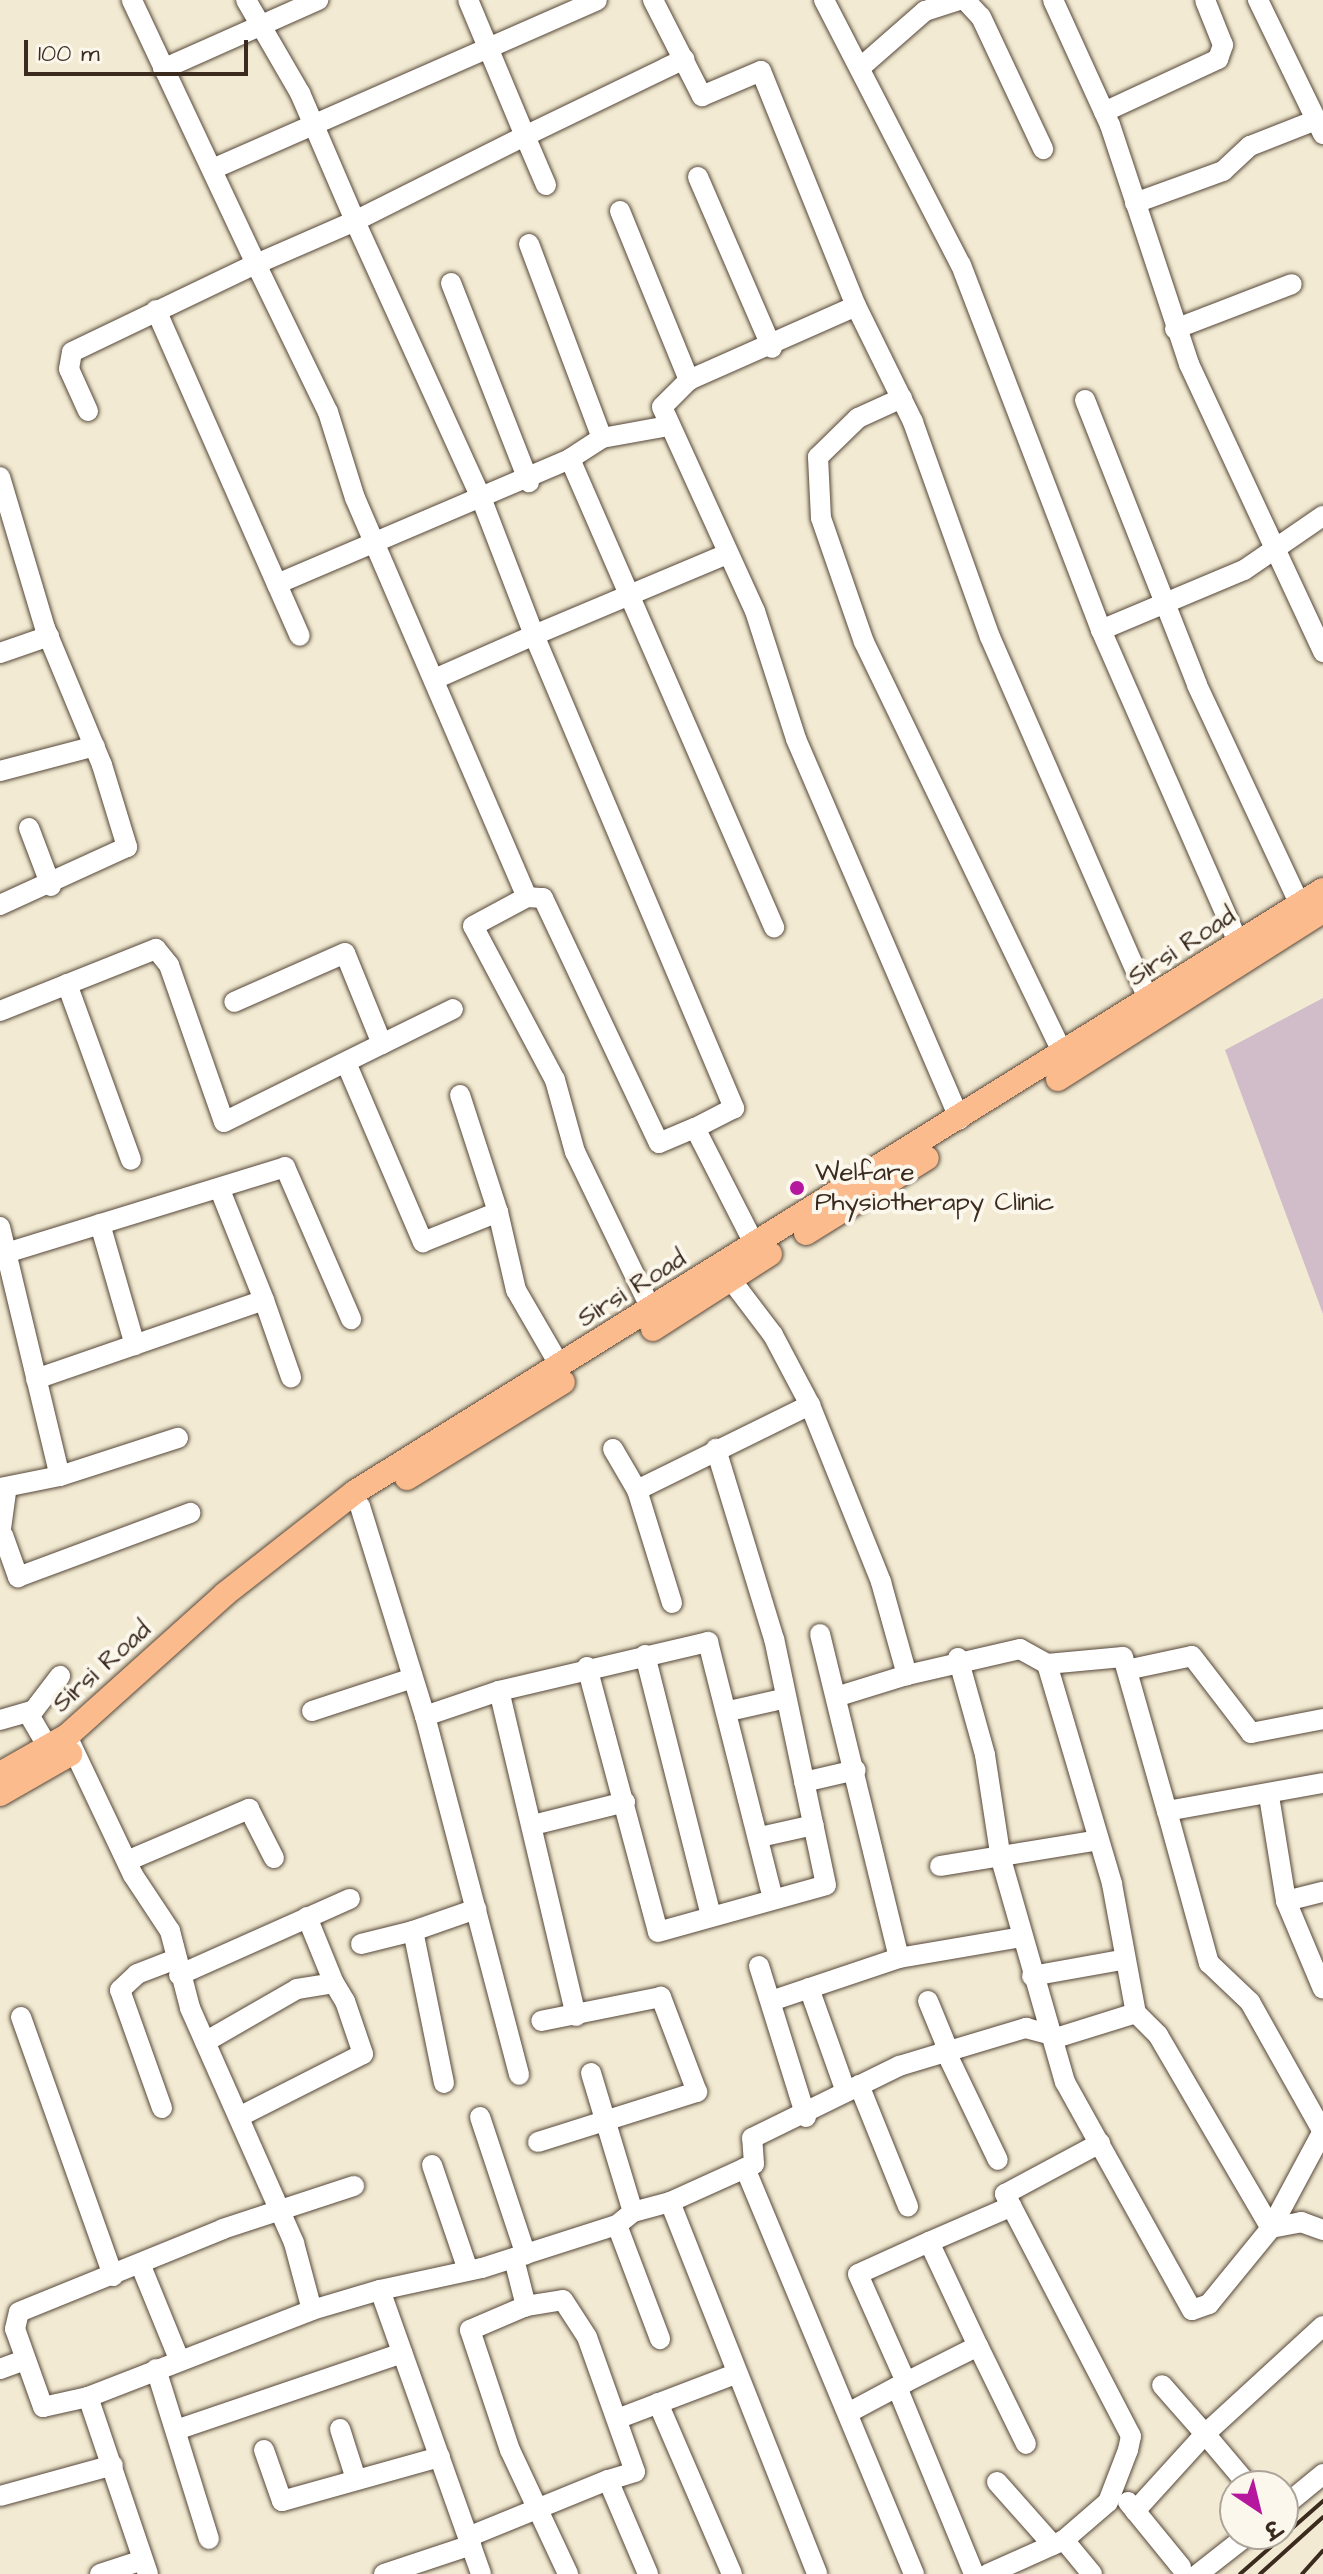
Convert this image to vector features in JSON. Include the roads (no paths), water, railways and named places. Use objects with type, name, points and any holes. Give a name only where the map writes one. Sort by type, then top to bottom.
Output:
[{"type":"main road","name":"Sirsi Road","points":[[0,1794],[360,1506],[732,1281],[1312,908],[1323,890]]},
{"type":"main road","name":"Sirsi Road","points":[[0,1774],[64,1745],[315,1520],[1149,1001],[1242,953]]},
{"type":"street","points":[[132,0],[163,69],[215,168],[256,264],[328,412],[376,544],[437,678],[527,897]]},
{"type":"street","points":[[246,0],[257,29],[314,124],[482,500],[534,635],[734,1108],[659,1143],[553,911],[543,898],[527,897],[473,926],[555,1080],[575,1152],[652,1311]]},
{"type":"street","points":[[163,69],[318,0]]},
{"type":"street","points":[[468,0],[492,48],[546,185]]},
{"type":"street","points":[[215,168],[597,0]]},
{"type":"street","points":[[653,0],[702,96],[761,71],[856,306],[902,398],[990,637],[1149,1001]]},
{"type":"street","points":[[824,0],[961,265],[1101,630],[1242,953]]},
{"type":"street","points":[[861,67],[925,11],[958,0]]},
{"type":"street","points":[[965,0],[981,17],[1043,149]]},
{"type":"street","points":[[1053,0],[1104,112],[1175,329],[1323,652]]},
{"type":"street","points":[[1104,112],[1218,59],[1223,45],[1205,0]]},
{"type":"street","points":[[1135,203],[1223,171],[1250,146],[1319,127],[1258,0]]},
{"type":"street","points":[[88,411],[69,369],[72,352],[156,310],[355,221],[684,59]]},
{"type":"street","points":[[698,177],[772,348]]},
{"type":"street","points":[[620,211],[689,380]]},
{"type":"street","points":[[529,244],[602,438]]},
{"type":"street","points":[[451,283],[529,482]]},
{"type":"street","points":[[1175,329],[1292,284]]},
{"type":"street","points":[[856,306],[772,348],[689,380],[663,401],[669,426],[727,554],[806,764],[960,1119]]},
{"type":"street","points":[[156,310],[300,636]]},
{"type":"street","points":[[902,398],[858,418],[818,457],[821,518],[864,642],[1064,1056]]},
{"type":"street","points":[[1085,400],[1165,604],[1312,908]]},
{"type":"street","points":[[277,584],[529,482],[602,438],[669,426]]},
{"type":"street","points":[[570,459],[633,594],[774,927]]},
{"type":"street","points":[[0,477],[8,526],[95,746],[127,847],[51,886],[0,905]]},
{"type":"street","points":[[1101,630],[1244,570],[1323,516]]},
{"type":"street","points":[[437,678],[727,554]]},
{"type":"street","points":[[0,653],[49,636]]},
{"type":"street","points":[[0,771],[95,746]]},
{"type":"street","points":[[29,828],[51,886]]},
{"type":"street","points":[[0,1011],[156,949],[169,965],[224,1122],[347,1065],[453,1009]]},
{"type":"street","points":[[234,1002],[345,953],[382,1044]]},
{"type":"street","points":[[67,984],[131,1160]]},
{"type":"street","points":[[347,1065],[423,1242],[498,1212]]},
{"type":"street","points":[[460,1095],[498,1212],[516,1290],[560,1366]]},
{"type":"street","points":[[695,1128],[755,1245]]},
{"type":"street","points":[[6,1253],[220,1190],[285,1167],[351,1319]]},
{"type":"street","points":[[220,1190],[291,1377]]},
{"type":"street","points":[[100,1224],[135,1345]]},
{"type":"street","points":[[0,1227],[60,1476]]},
{"type":"street","points":[[732,1281],[773,1335],[810,1405],[876,1567],[907,1675]]},
{"type":"street","points":[[36,1379],[264,1300]]},
{"type":"street","points":[[637,1490],[810,1405]]},
{"type":"street","points":[[178,1438],[60,1476],[3,1490],[1,1535],[18,1577],[190,1513]]},
{"type":"street","points":[[613,1449],[637,1490],[672,1603]]},
{"type":"street","points":[[587,1667],[658,1932],[710,1912],[772,1895],[826,1885],[786,1698],[716,1449]]},
{"type":"street","points":[[360,1506],[425,1716],[519,2075]]},
{"type":"street","points":[[820,1634],[839,1696],[899,1958]]},
{"type":"street","points":[[425,1716],[499,1691],[587,1667],[708,1642],[729,1711],[772,1895]]},
{"type":"street","points":[[839,1696],[958,1658],[1020,1649],[1047,1664],[1110,1654],[1131,1669],[1209,1963],[1250,2002],[1323,2132],[1271,2228],[1209,2304],[1192,2310],[1100,2143],[1048,2034],[1001,1859],[985,1755],[958,1658]]},
{"type":"street","points":[[645,1655],[710,1912]]},
{"type":"street","points":[[1131,1669],[1192,1656],[1251,1733],[1323,1719]]},
{"type":"street","points":[[1047,1664],[1098,1840],[1121,1960],[1136,2013],[1158,2035],[1271,2228]]},
{"type":"street","points":[[0,1720],[28,1713],[60,1676]]},
{"type":"street","points":[[312,1711],[413,1678]]},
{"type":"street","points":[[499,1691],[576,2016]]},
{"type":"street","points":[[729,1711],[786,1698]]},
{"type":"street","points":[[28,1713],[64,1745],[127,1861],[170,1931],[176,1967],[205,2042],[279,2211],[312,2310]]},
{"type":"street","points":[[804,1782],[856,1770]]},
{"type":"street","points":[[1167,1811],[1269,1796],[1323,1783]]},
{"type":"street","points":[[1269,1796],[1286,1901],[1323,1989]]},
{"type":"street","points":[[533,1825],[625,1802]]},
{"type":"street","points":[[127,1861],[249,1809],[274,1858]]},
{"type":"street","points":[[760,1837],[814,1825]]},
{"type":"street","points":[[940,1866],[1001,1859],[1098,1840]]},
{"type":"street","points":[[1286,1901],[1323,1892]]},
{"type":"street","points":[[162,2108],[120,1990],[137,1974],[176,1967],[350,1899]]},
{"type":"street","points":[[361,1944],[413,1931],[476,1909]]},
{"type":"street","points":[[239,2117],[363,2054],[307,1917]]},
{"type":"street","points":[[413,1931],[444,2083]]},
{"type":"street","points":[[771,2001],[899,1958],[1022,1937]]},
{"type":"street","points":[[1032,1976],[1121,1960]]},
{"type":"street","points":[[759,1966],[806,2117]]},
{"type":"street","points":[[205,2042],[297,1989],[334,1983]]},
{"type":"street","points":[[809,1988],[908,2206]]},
{"type":"street","points":[[538,2142],[697,2092],[661,1997],[541,2021]]},
{"type":"street","points":[[928,2001],[998,2160]]},
{"type":"street","points":[[354,2186],[279,2211],[19,2312],[15,2329],[43,2407],[88,2397],[179,2359],[312,2310],[380,2290],[520,2257],[617,2225],[633,2212],[670,2202],[745,2168],[756,2160],[752,2138],[806,2117],[853,2088],[946,2047],[1026,2028],[1048,2034],[1106,2026],[1136,2013]]},
{"type":"street","points":[[21,2017],[113,2276]]},
{"type":"street","points":[[591,2073],[633,2212]]},
{"type":"street","points":[[480,2117],[520,2257],[526,2306]]},
{"type":"street","points":[[988,2574],[1058,2542],[1117,2489],[1131,2436],[1005,2194],[1100,2143]]},
{"type":"street","points":[[432,2165],[468,2270]]},
{"type":"street","points":[[745,2168],[914,2574]]},
{"type":"street","points":[[670,2202],[733,2375],[817,2574]]},
{"type":"street","points":[[974,2574],[858,2274],[1012,2206]]},
{"type":"street","points":[[1271,2228],[1301,2222],[1323,2230]]},
{"type":"street","points":[[617,2225],[660,2339]]},
{"type":"street","points":[[929,2242],[1026,2444]]},
{"type":"street","points":[[141,2266],[179,2359]]},
{"type":"street","points":[[380,2290],[481,2574]]},
{"type":"street","points":[[384,2574],[470,2541],[542,2506],[635,2472],[573,2308],[563,2300],[526,2306],[470,2330],[510,2450],[542,2506],[568,2574]]},
{"type":"street","points":[[1135,2511],[1205,2434],[1323,2326]]},
{"type":"street","points":[[848,2413],[978,2346]]},
{"type":"street","points":[[179,2429],[402,2353]]},
{"type":"street","points":[[0,2369],[25,2360]]},
{"type":"street","points":[[156,2369],[179,2429],[209,2539]]},
{"type":"street","points":[[617,2419],[733,2375]]},
{"type":"street","points":[[1162,2385],[1235,2470]]},
{"type":"street","points":[[88,2397],[145,2567],[100,2574]]},
{"type":"street","points":[[658,2403],[732,2574]]},
{"type":"street","points":[[340,2429],[356,2479]]},
{"type":"street","points":[[264,2450],[282,2501],[440,2457]]},
{"type":"street","points":[[0,2496],[113,2465]]},
{"type":"street","points":[[1299,2494],[1323,2474]]},
{"type":"street","points":[[608,2480],[648,2574]]},
{"type":"street","points":[[997,2482],[1092,2574]]},
{"type":"street","points":[[1117,2489],[1189,2570],[1222,2550]]},
{"type":"railway","points":[[1240,2574],[1323,2501]]},
{"type":"railway","points":[[1260,2574],[1323,2517]]},
{"type":"railway","points":[[1302,2574],[1323,2551]]},
{"type":"place","name":"Welfare Physiotherapy Clinic","points":[[797,1188]]}]
